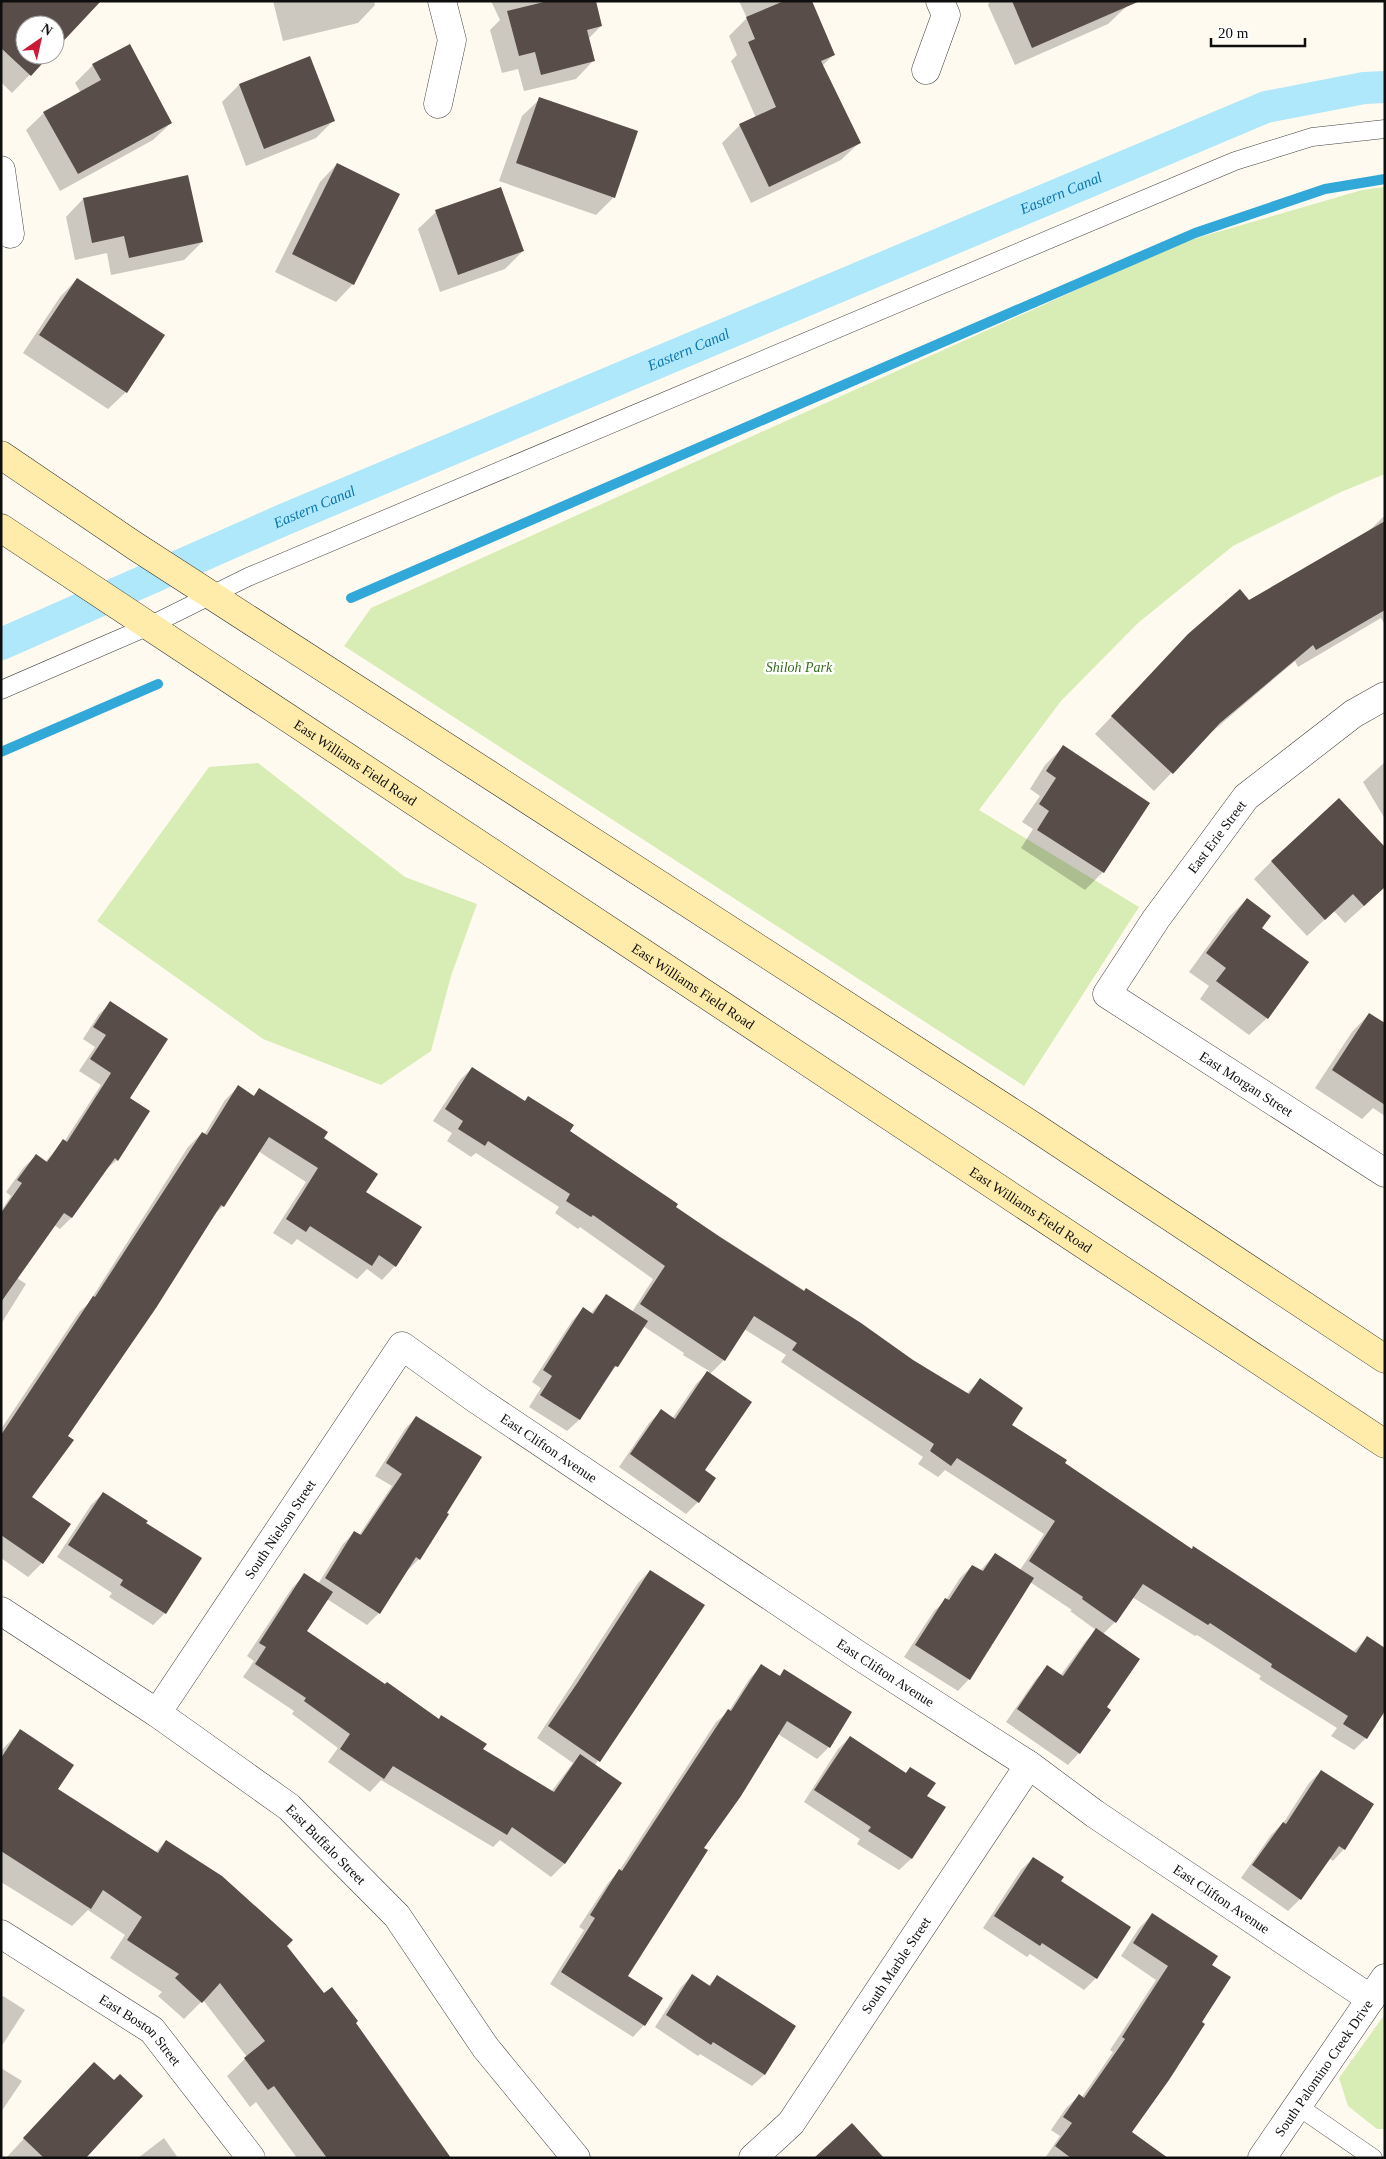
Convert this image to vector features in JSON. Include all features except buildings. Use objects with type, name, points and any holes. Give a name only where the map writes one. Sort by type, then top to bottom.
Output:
[{"type":"main road","points":[[1,455],[210,595],[1033,1126],[1385,1359]]},
{"type":"main road","name":"East Williams Field Road","points":[[1,528],[1385,1444]]},
{"type":"street","points":[[438,104],[452,40],[442,1]]},
{"type":"street","points":[[926,70],[946,15],[940,1]]},
{"type":"street","points":[[1,170],[10,234]]},
{"type":"street","name":"East Erie Street","points":[[1107,994],[1156,919],[1246,797],[1353,714],[1385,696]]},
{"type":"street","name":"East Morgan Street","points":[[1107,994],[1385,1173]]},
{"type":"street","name":"South Nielson Street","points":[[157,1713],[402,1346]]},
{"type":"street","name":"East Clifton Avenue","points":[[402,1346],[476,1399],[861,1657],[1029,1765],[1096,1814],[1378,1988]]},
{"type":"street","name":"East Buffalo Street","points":[[1,1611],[157,1713],[289,1807],[397,1916],[486,2048],[576,2158]]},
{"type":"street","name":"South Marble Street","points":[[753,2158],[792,2123],[1029,1765]]},
{"type":"street","name":"East Boston Street","points":[[1,1934],[152,2030],[251,2158]]},
{"type":"street","name":"South Palomino Creek Drive","points":[[1262,2158],[1299,2107],[1378,1988]]},
{"type":"lane","points":[[1,690],[149,626],[248,577],[1235,161],[1312,138],[1385,129]]},
{"type":"lane","points":[[1299,2107],[1369,2157]]},
{"type":"green space","name":"Shiloh Park","points":[[1385,187],[1385,474],[1341,492],[1233,546],[1138,623],[1061,701],[979,810],[1139,907],[1024,1086],[344,646],[371,608],[1183,242],[1362,190]]},
{"type":"green space","points":[[258,763],[405,877],[477,904],[451,976],[431,1051],[381,1085],[263,1039],[97,921],[209,767]]},
{"type":"green space","points":[[1385,2014],[1385,2129],[1377,2129],[1348,2106],[1339,2078]]},
{"type":"waterway","name":"Eastern Canal","points":[[1,644],[283,520],[1266,107],[1364,88],[1385,87]]},
{"type":"waterway","points":[[351,598],[1195,233],[1325,189],[1385,179]]},
{"type":"waterway","points":[[1,752],[158,684]]}]
